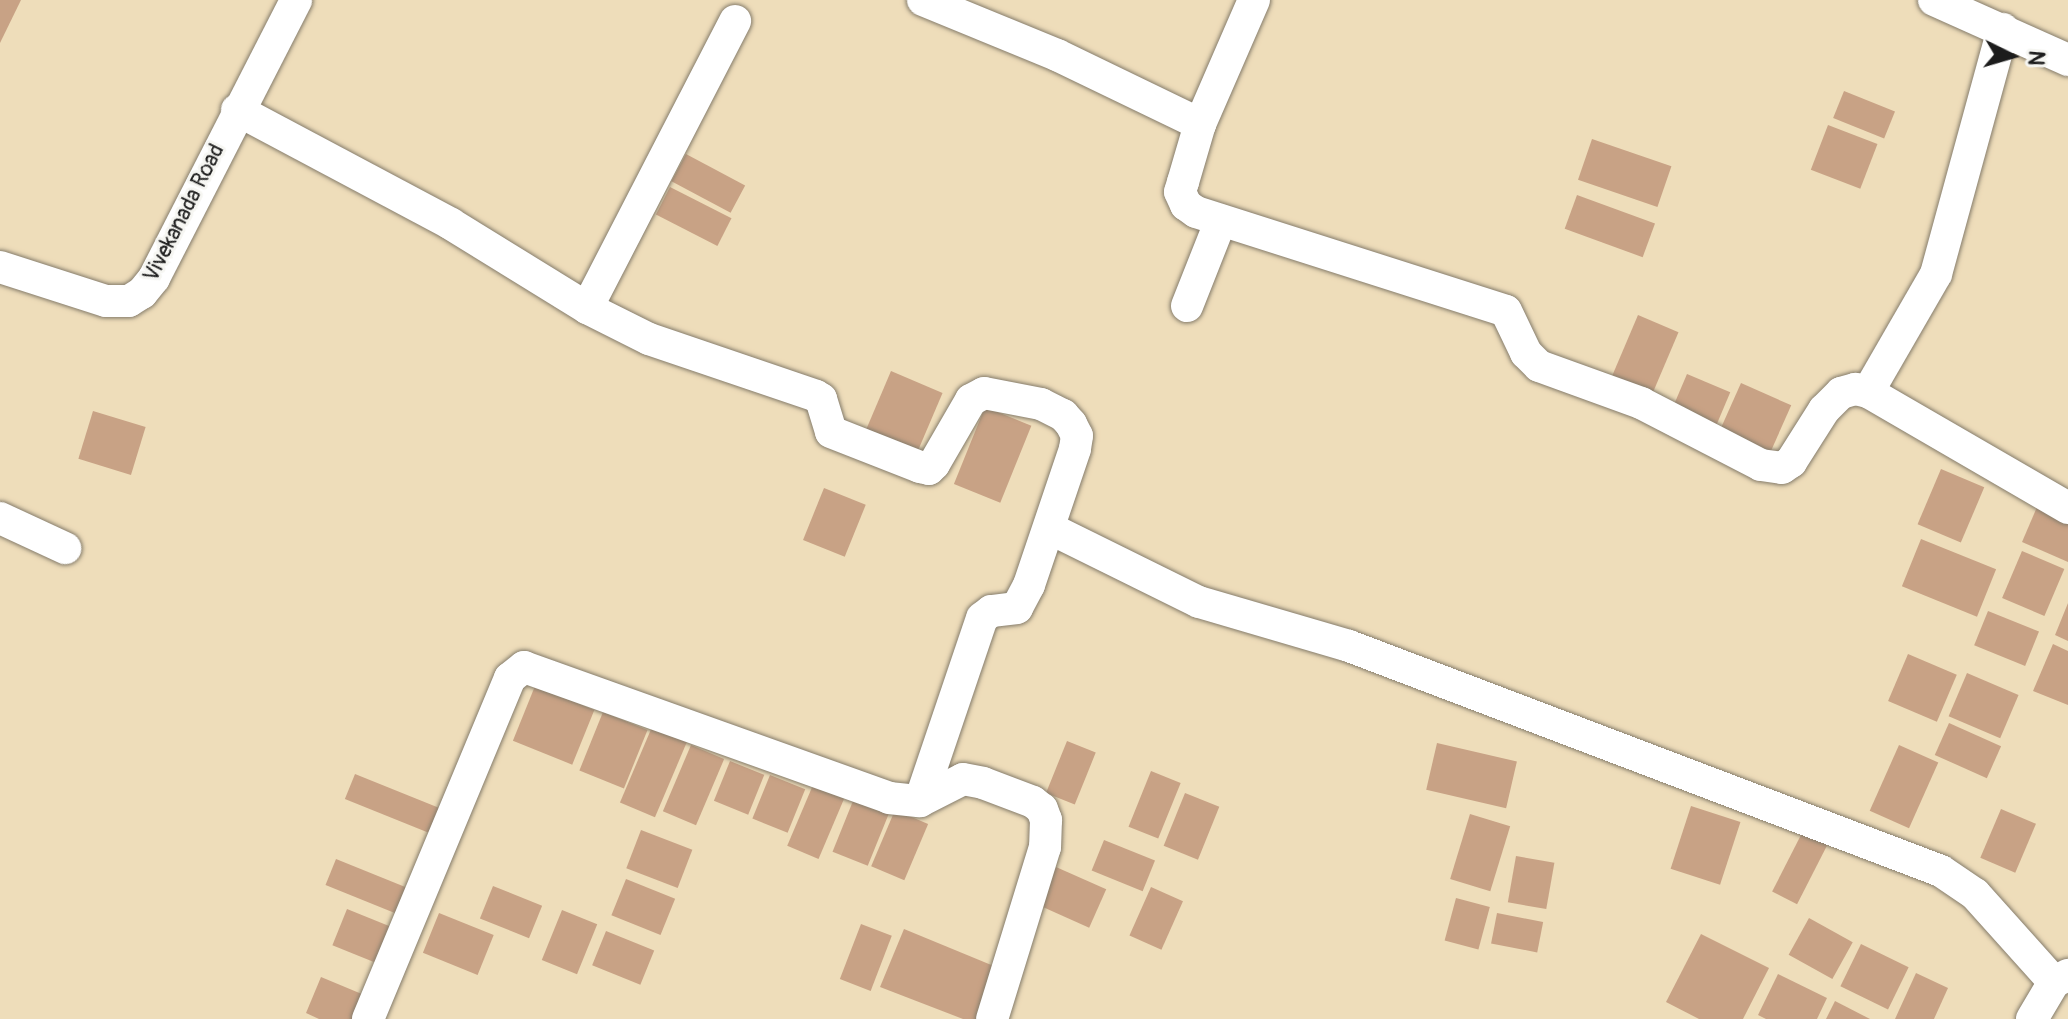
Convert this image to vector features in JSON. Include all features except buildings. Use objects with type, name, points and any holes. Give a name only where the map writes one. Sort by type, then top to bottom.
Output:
[{"type":"street","name":"Vivekanada Road","points":[[0,267],[106,301],[129,301],[142,293],[154,278],[237,110],[296,0]]},
{"type":"street","points":[[923,0],[1057,55],[1200,124]]},
{"type":"street","points":[[1254,0],[1200,124],[1180,192],[1186,205],[1221,220],[1506,311],[1526,353],[1539,366],[1641,403],[1761,465],[1782,468],[1791,462],[1833,400],[1847,390],[1868,392],[2068,508]]},
{"type":"street","points":[[1934,0],[2068,60]]},
{"type":"street","points":[[587,308],[735,21]]},
{"type":"street","points":[[1868,392],[1936,274],[2003,29]]},
{"type":"street","points":[[237,110],[451,224],[587,308],[649,339],[816,396],[823,404],[828,428],[836,436],[929,469],[971,400],[984,393],[1041,404],[1063,415],[1077,436],[1049,528],[1020,605],[986,614],[976,631],[920,801]]},
{"type":"street","points":[[1187,306],[1221,220]]},
{"type":"street","points":[[0,518],[65,548]]},
{"type":"street","points":[[1049,528],[1199,602],[1349,646],[1941,871],[1975,894],[2061,978],[2032,1019]]},
{"type":"street","points":[[368,1019],[510,678],[524,667],[889,798],[920,801],[963,779],[983,783],[1033,802],[1042,809],[1046,820],[1045,847],[992,1019]]}]
